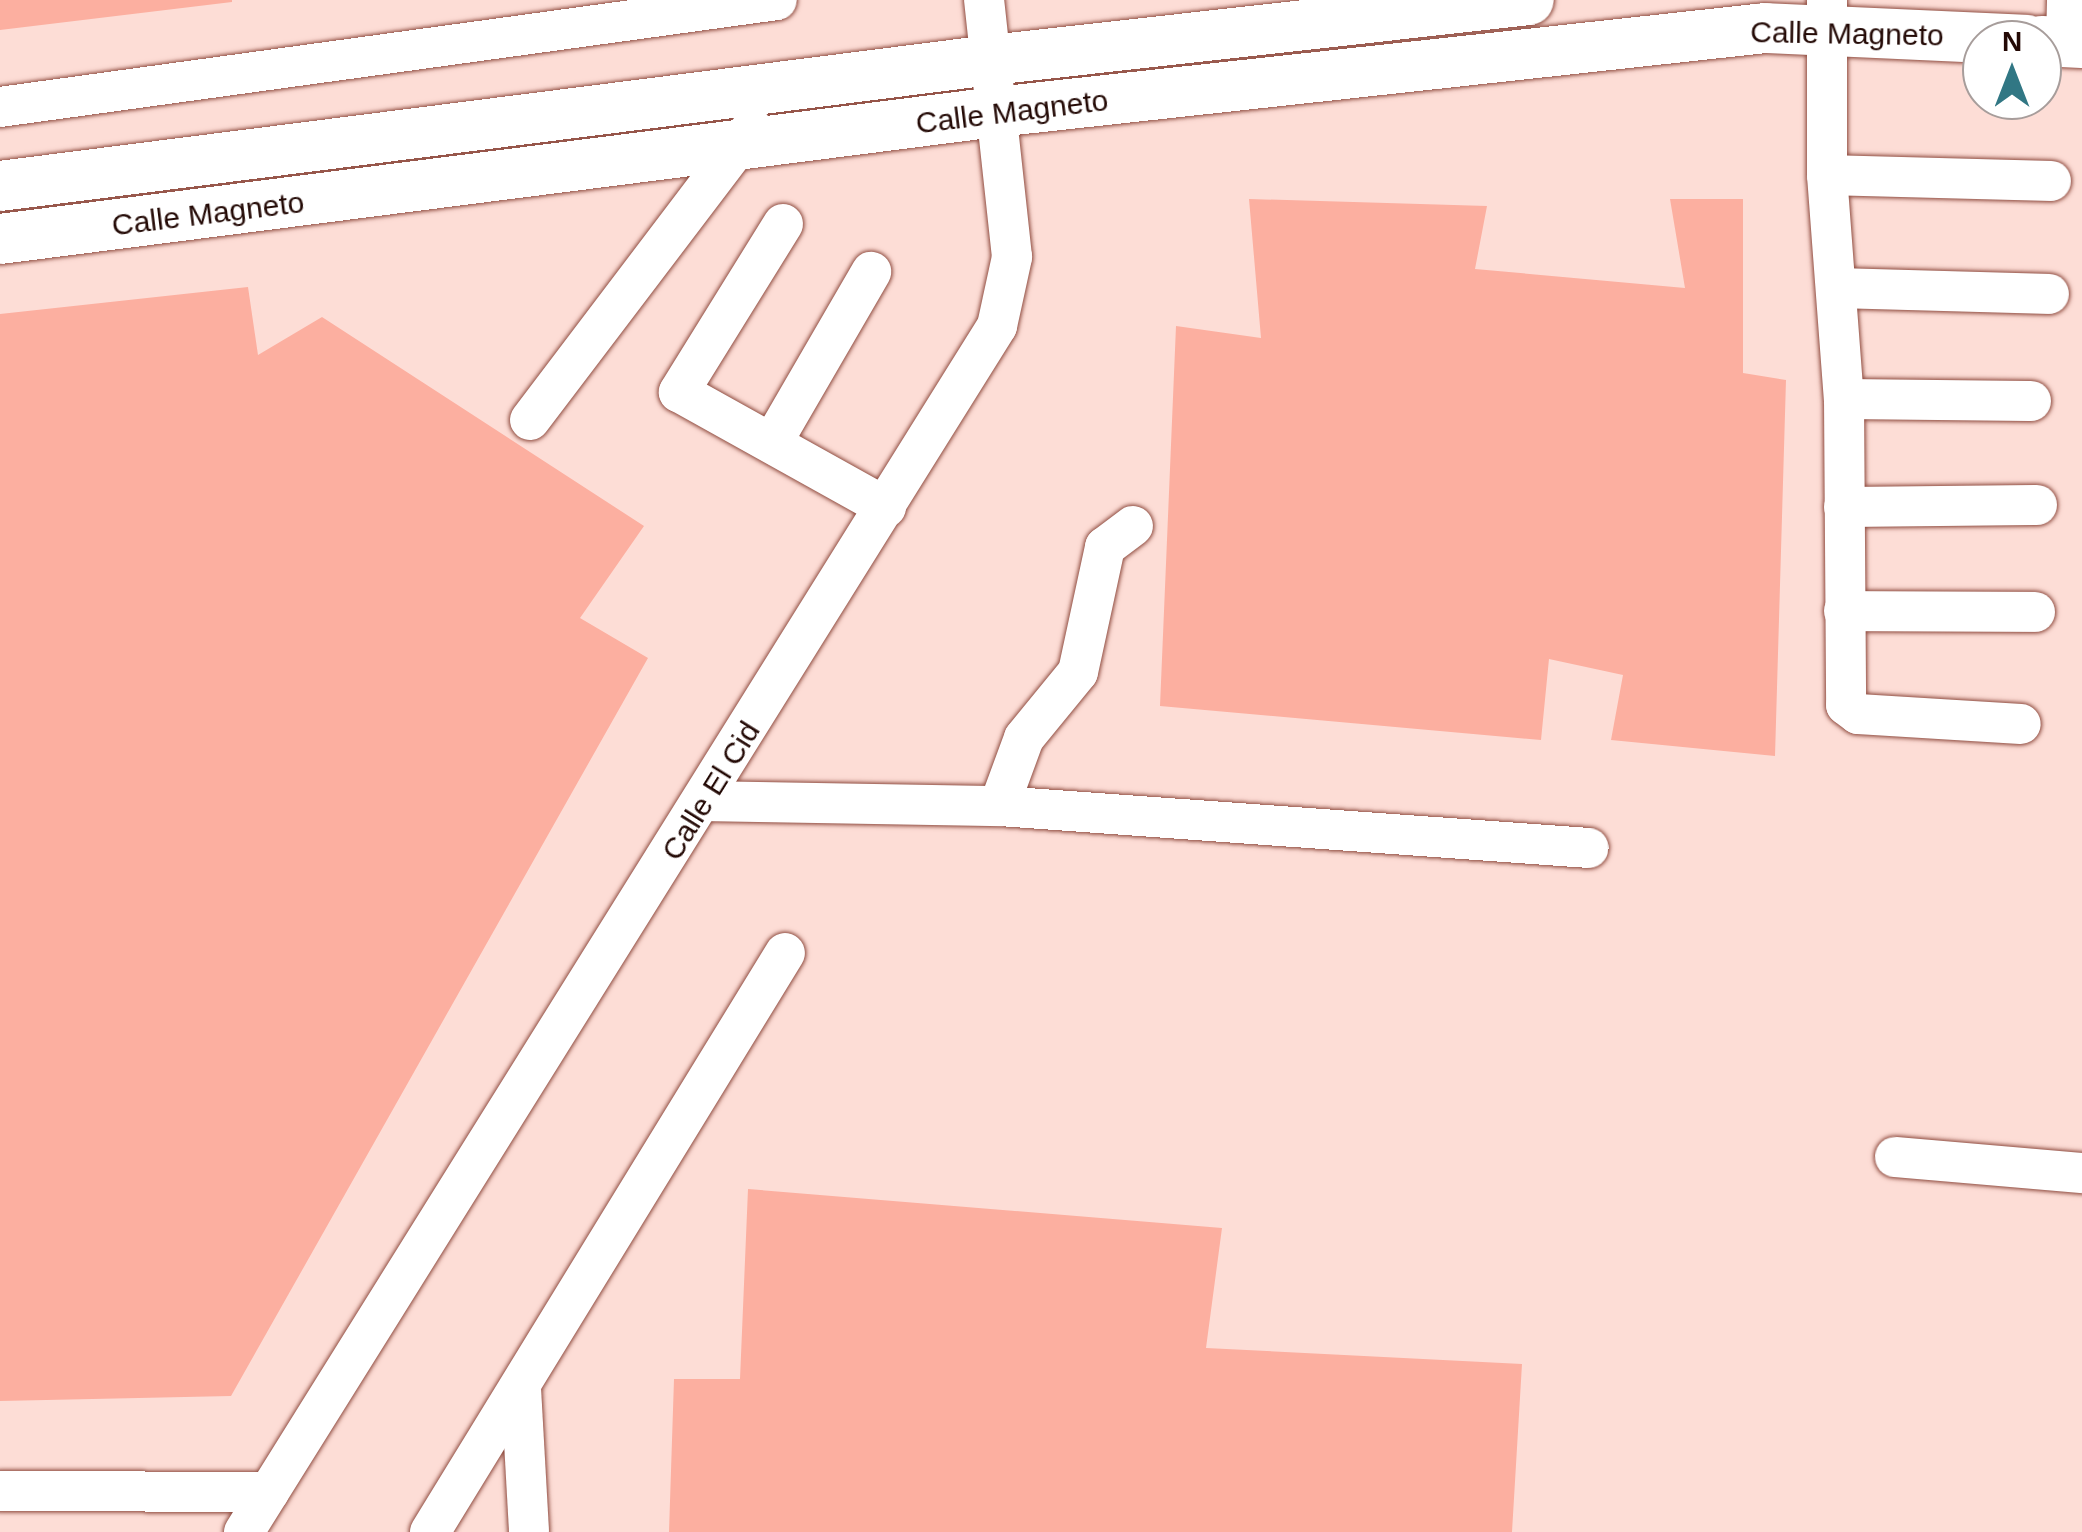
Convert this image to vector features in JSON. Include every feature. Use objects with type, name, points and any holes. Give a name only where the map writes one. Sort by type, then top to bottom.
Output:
[{"type":"main road","name":"Calle Magneto","points":[[0,186],[991,60],[1529,0]]},
{"type":"main road","name":"Calle Magneto","points":[[0,240],[996,112],[1765,28],[1826,16],[1962,26]]},
{"type":"street","points":[[0,107],[777,0]]},
{"type":"street","name":"Calle El Cid","points":[[244,1532],[706,801],[997,326],[1012,257],[984,0]]},
{"type":"street","points":[[1826,16],[1827,175],[1839,288],[1844,399],[1846,705],[1858,714],[2021,724]]},
{"type":"street","points":[[530,420],[786,86]]},
{"type":"street","points":[[1827,175],[2051,180]]},
{"type":"street","points":[[783,224],[680,392],[886,507]]},
{"type":"street","points":[[772,443],[871,272]]},
{"type":"street","points":[[1839,288],[2049,294]]},
{"type":"street","points":[[1844,399],[2030,401]]},
{"type":"street","points":[[1844,507],[2037,505]]},
{"type":"street","points":[[999,806],[1024,738],[1078,672],[1105,548],[1133,526]]},
{"type":"street","points":[[1844,611],[2035,612]]},
{"type":"street","points":[[706,801],[999,806],[1589,848]]},
{"type":"street","points":[[430,1532],[785,953]]},
{"type":"street","points":[[1895,1157],[2082,1173]]},
{"type":"street","points":[[521,1388],[529,1532]]},
{"type":"street","points":[[0,1491],[269,1492]]},
{"type":"building","points":[[0,0],[232,0],[232,2],[0,30]]},
{"type":"building","points":[[1249,199],[1487,206],[1475,269],[1685,288],[1670,199],[1743,199],[1743,373],[1786,380],[1775,756],[1611,740],[1623,675],[1549,659],[1541,740],[1160,706],[1176,326],[1261,338]]},
{"type":"building","points":[[248,287],[258,355],[322,317],[644,526],[580,618],[648,658],[231,1396],[0,1401],[0,314]]},
{"type":"building","points":[[748,1189],[1222,1228],[1206,1348],[1522,1364],[1512,1532],[669,1532],[674,1379],[740,1379]]}]
